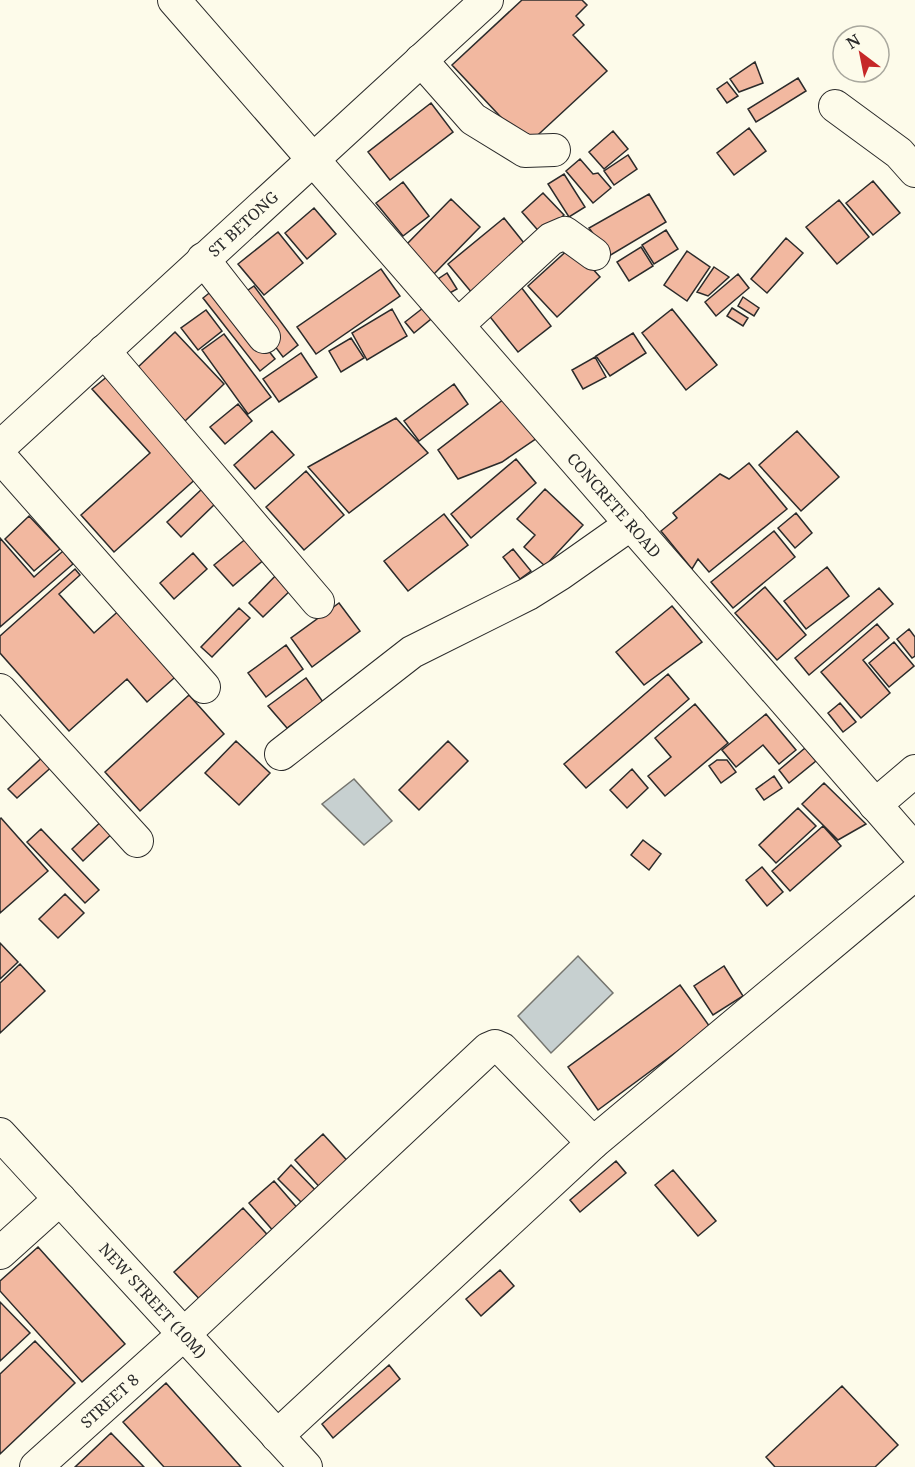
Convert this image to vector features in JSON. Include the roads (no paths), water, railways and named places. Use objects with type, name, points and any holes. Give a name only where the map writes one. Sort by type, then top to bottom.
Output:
[{"type":"street","name":"CONCRETE ROAD","points":[[175,0],[915,850]]},
{"type":"street","name":"ST BETONG","points":[[0,447],[487,0]]},
{"type":"street","points":[[421,60],[473,119],[525,151],[554,150]]},
{"type":"street","points":[[835,106],[899,153],[915,171]]},
{"type":"street","points":[[458,325],[551,239],[565,233],[594,254]]},
{"type":"street","points":[[203,259],[264,338]]},
{"type":"street","points":[[104,351],[318,602]]},
{"type":"street","points":[[0,456],[204,687]]},
{"type":"street","points":[[281,754],[412,652],[528,594],[631,524]]},
{"type":"street","points":[[0,690],[137,841]]},
{"type":"street","points":[[875,805],[915,771]]},
{"type":"street","points":[[277,1436],[593,1143],[915,874]]},
{"type":"street","name":"STREET 8","points":[[36,1467],[184,1334],[488,1049],[495,1046],[502,1049],[593,1143]]},
{"type":"street","name":"NEW STREET (10M)","points":[[0,1134],[306,1467]]},
{"type":"street","points":[[0,1253],[60,1199]]}]
